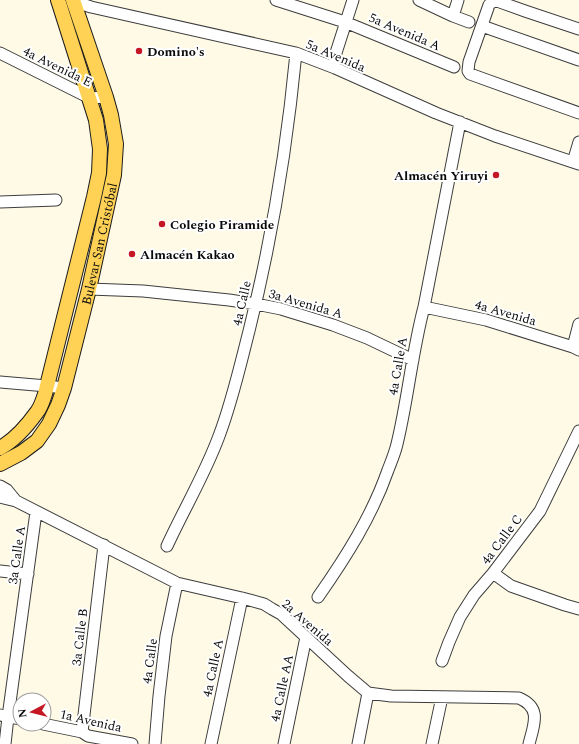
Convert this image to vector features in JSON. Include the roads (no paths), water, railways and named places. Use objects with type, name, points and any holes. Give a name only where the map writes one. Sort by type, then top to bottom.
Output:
[{"type":"main road","name":"Bulevar San Cristóbal","points":[[0,448],[14,438],[38,411],[45,394],[99,173],[100,149],[96,120],[58,0]]},
{"type":"main road","name":"Bulevar San Cristóbal","points":[[0,464],[21,454],[37,440],[49,424],[58,405],[64,388],[89,289],[114,176],[116,144],[111,115],[72,0]]},
{"type":"street","name":"5a Avenida","points":[[72,0],[91,7],[296,53],[335,68],[413,104],[495,136],[576,163]]},
{"type":"street","name":"5a Avenida A","points":[[276,0],[346,22],[454,67]]},
{"type":"street","points":[[335,68],[335,56],[353,0]]},
{"type":"street","points":[[419,0],[469,22]]},
{"type":"street","points":[[453,16],[458,0]]},
{"type":"street","points":[[579,29],[497,1],[492,2],[489,5],[469,62],[468,71],[470,74],[579,113]]},
{"type":"street","points":[[482,26],[579,60]]},
{"type":"street","name":"4a Calle","points":[[167,546],[219,437],[240,370],[256,304],[272,227],[287,130],[296,53]]},
{"type":"street","name":"4a Avenida E","points":[[0,54],[90,98],[106,97]]},
{"type":"street","name":"4a Calle A","points":[[318,597],[346,556],[369,515],[381,491],[397,445],[418,329],[424,307],[460,122]]},
{"type":"street","points":[[576,163],[579,142]]},
{"type":"street","points":[[0,202],[56,200]]},
{"type":"street","name":"3a Avenida A","points":[[89,289],[143,291],[229,300],[281,309],[333,325],[367,338],[413,360]]},
{"type":"street","name":"4a Avenida","points":[[424,307],[486,320],[576,349]]},
{"type":"street","points":[[576,349],[579,324]]},
{"type":"street","points":[[0,382],[64,388]]},
{"type":"street","name":"4a Calle C","points":[[442,661],[448,642],[460,617],[474,595],[494,573],[540,511],[579,431]]},
{"type":"street","name":"2a Avenida","points":[[0,486],[7,490],[16,501]]},
{"type":"street","name":"2a Avenida","points":[[0,497],[16,501],[177,583],[264,604],[281,614],[368,693]]},
{"type":"street","name":"3a Calle A","points":[[6,744],[4,716],[28,574],[36,512]]},
{"type":"street","name":"3a Calle B","points":[[86,737],[104,546]]},
{"type":"street","points":[[0,570],[28,574]]},
{"type":"street","points":[[494,573],[511,586],[579,609]]},
{"type":"street","name":"4a Calle","points":[[155,744],[166,636],[177,583]]},
{"type":"street","name":"4a Calle A","points":[[211,744],[242,598]]},
{"type":"street","name":"4a Calle AA","points":[[284,744],[306,637]]},
{"type":"street","points":[[358,744],[368,693],[391,696],[519,698],[532,707],[534,715],[534,726],[529,744]]},
{"type":"street","points":[[432,744],[442,696]]},
{"type":"street","name":"1a Avenida","points":[[52,727],[86,737],[132,744]]},
{"type":"place","name":"Domino's","points":[[139,51]]},
{"type":"place","name":"Almacén Yiruyi","points":[[496,175]]},
{"type":"place","name":"Colegio Piramide","points":[[162,224]]},
{"type":"place","name":"Almacén Kakao","points":[[132,254]]}]
